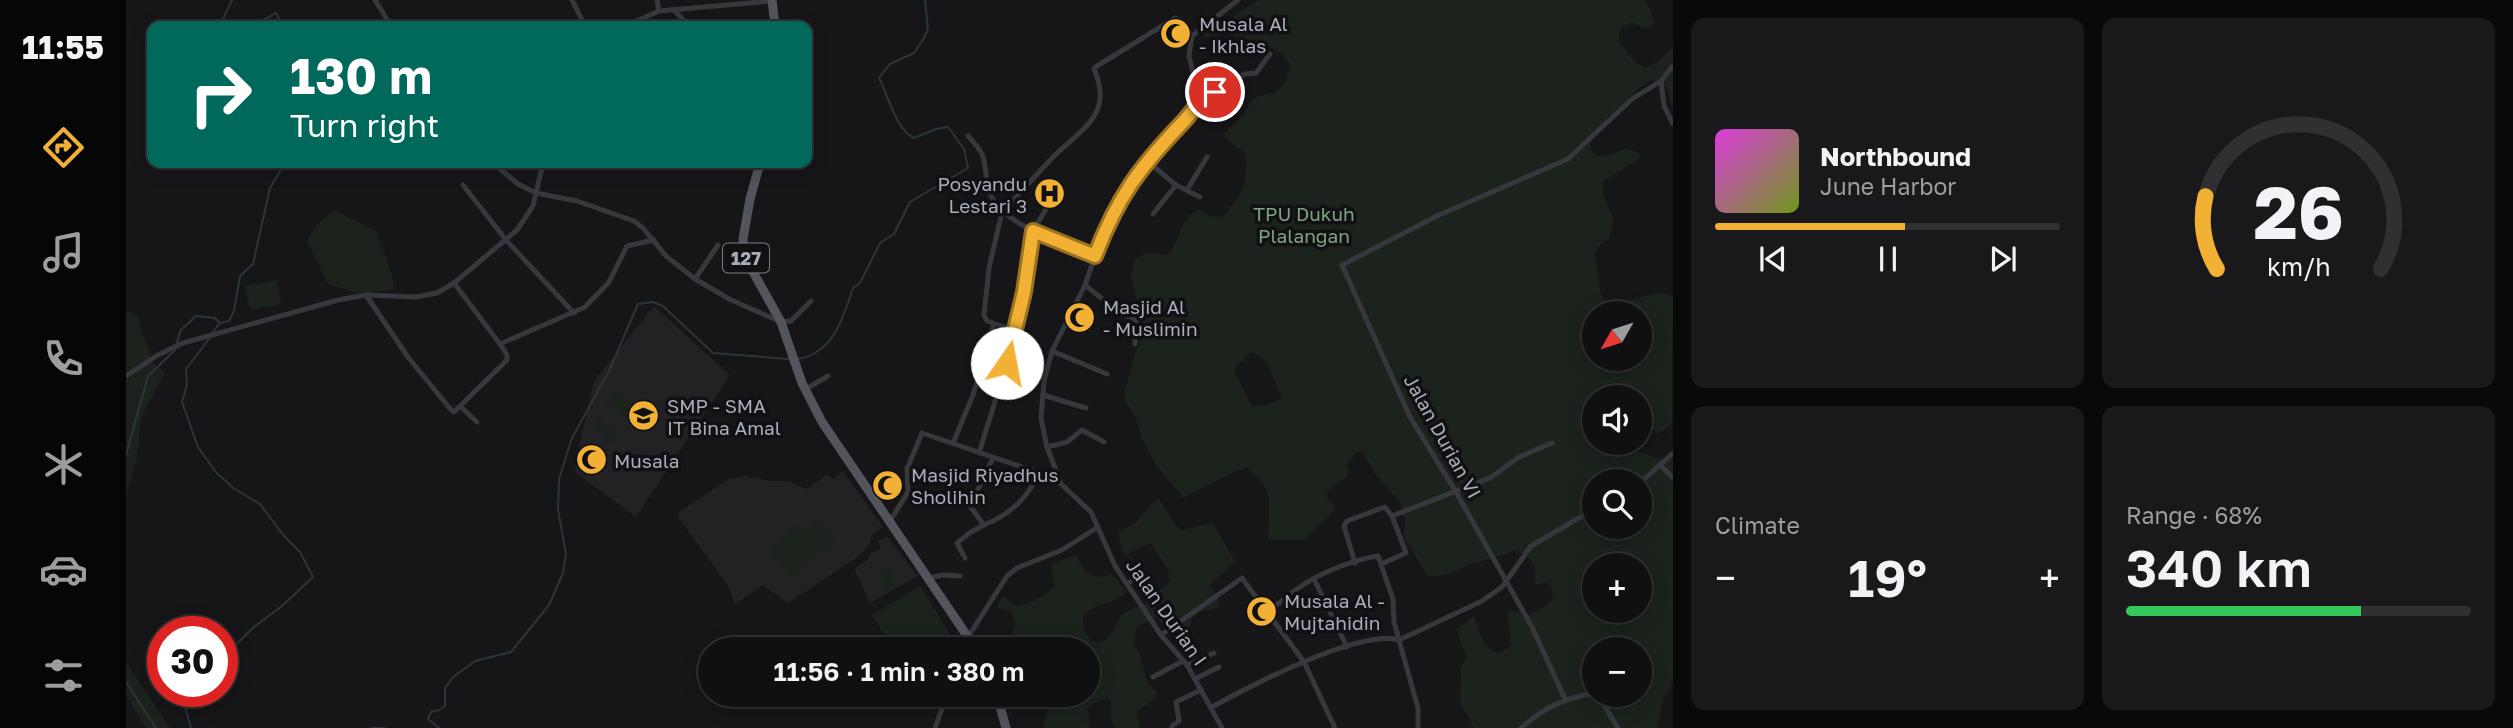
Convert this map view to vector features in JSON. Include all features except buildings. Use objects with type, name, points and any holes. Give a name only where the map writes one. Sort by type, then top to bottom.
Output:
[{"type":"main road","points":[[773,1],[775,21]]},
{"type":"main road","name":"127","points":[[759,168],[750,200],[743,246],[748,264],[781,322],[804,390],[838,447],[968,637]]},
{"type":"main road","points":[[1001,707],[1006,728]]},
{"type":"street","points":[[375,0],[388,21]]},
{"type":"street","points":[[572,0],[583,21]]},
{"type":"street","points":[[657,0],[659,11]]},
{"type":"street","points":[[1200,100],[1189,55],[1192,36],[1238,0]]},
{"type":"street","points":[[636,21],[659,11],[707,3],[773,1]]},
{"type":"street","points":[[674,10],[685,21]]},
{"type":"street","points":[[1014,330],[987,321],[984,315],[989,268],[1002,212],[1057,153],[1090,125],[1100,96],[1100,85],[1094,69],[1097,66],[1175,18],[1181,21],[1192,36]]},
{"type":"street","points":[[1061,484],[1042,431],[1042,395],[1052,351],[1085,285],[1105,228],[1123,193],[1200,100],[1226,89],[1244,74],[1255,73],[1270,54]]},
{"type":"street","points":[[1673,66],[1661,81],[1664,106],[1673,124]]},
{"type":"street","name":"Jalan Durian VI","points":[[1565,699],[1532,627],[1410,417],[1342,265],[1439,215],[1563,162],[1632,99],[1661,81]]},
{"type":"street","points":[[968,135],[983,155],[991,197],[1002,212],[1033,231],[1095,256]]},
{"type":"street","points":[[1187,190],[1207,157]]},
{"type":"street","points":[[1147,161],[1176,185],[1200,197]]},
{"type":"street","points":[[499,168],[518,184],[536,193],[577,201],[625,216],[643,228],[666,256],[695,279],[731,300],[781,322],[791,321],[811,301]]},
{"type":"street","points":[[126,376],[183,343],[338,300],[366,295],[424,296],[437,293],[454,283],[506,240],[526,218],[533,206],[542,168]]},
{"type":"street","points":[[1153,214],[1176,185]]},
{"type":"street","points":[[463,186],[506,240],[574,313]]},
{"type":"street","points":[[979,453],[999,392],[1024,292],[1033,231],[1049,204]]},
{"type":"street","points":[[500,344],[585,307],[609,282],[627,246],[654,240]]},
{"type":"street","points":[[695,279],[718,245]]},
{"type":"street","points":[[366,295],[408,357],[452,411],[461,407],[507,360],[500,344],[454,283]]},
{"type":"street","points":[[1085,285],[1116,310],[1137,321],[1135,344]]},
{"type":"street","points":[[953,443],[973,395],[994,324]]},
{"type":"street","points":[[1052,351],[1107,374]]},
{"type":"street","points":[[804,390],[828,376]]},
{"type":"street","points":[[1042,395],[1086,408]]},
{"type":"street","points":[[461,407],[477,422]]},
{"type":"street","points":[[1047,447],[1073,439],[1082,430],[1104,442]]},
{"type":"street","points":[[890,521],[908,492],[906,469],[922,433],[1040,473],[1061,484]]},
{"type":"street","points":[[1392,516],[1490,478],[1520,457],[1552,443]]},
{"type":"street","points":[[1652,472],[1673,453]]},
{"type":"street","points":[[984,525],[970,506],[993,458]]},
{"type":"street","points":[[1660,465],[1673,478]]},
{"type":"street","points":[[965,558],[957,543],[971,532],[1015,509],[1030,492],[1040,473]]},
{"type":"street","name":"Jalan Durian I","points":[[1061,484],[1091,512],[1115,566],[1161,635],[1185,663],[1222,728]]},
{"type":"street","points":[[1355,563],[1345,523],[1385,507],[1392,516],[1406,553],[1381,564]]},
{"type":"street","points":[[1212,707],[1254,684],[1304,662],[1347,647],[1399,640],[1482,601],[1502,587],[1531,546],[1582,516]]},
{"type":"street","points":[[968,637],[1007,576],[1017,568],[1062,550],[1098,527]]},
{"type":"street","points":[[1267,612],[1317,577],[1376,556],[1393,599],[1394,622],[1418,708],[1418,728]]},
{"type":"street","points":[[1127,584],[1143,573]]},
{"type":"street","points":[[928,578],[960,576]]},
{"type":"street","points":[[1317,577],[1347,647]]},
{"type":"street","points":[[1161,635],[1241,578],[1304,662],[1335,728]]},
{"type":"street","points":[[1153,677],[1214,653]]},
{"type":"street","points":[[1195,679],[1219,667]]},
{"type":"street","points":[[1172,726],[1179,721],[1176,703],[1201,690]]},
{"type":"street","points":[[1521,728],[1533,717],[1565,699],[1582,696]]},
{"type":"street","points":[[935,728],[943,707]]},
{"type":"street","points":[[1604,707],[1618,728]]},
{"type":"shaded area","name":"SMP - SMA IT Bina Amal","points":[[654,306],[730,375],[636,517],[575,472],[594,381]]},
{"type":"shaded area","points":[[843,471],[883,527],[871,536],[870,544],[857,558],[788,603],[763,585],[735,605],[729,587],[678,517],[680,511],[728,479],[745,476],[788,481],[807,489],[827,474],[833,479]]},
{"type":"shaded area","points":[[887,536],[918,576],[870,603],[855,571],[856,567],[869,559],[871,553],[881,549],[878,541]]},
{"type":"green space","name":"TPU Dukuh Plalangan","points":[[1259,0],[1645,0],[1654,24],[1645,29],[1635,23],[1627,24],[1620,29],[1619,42],[1636,63],[1645,68],[1657,62],[1673,46],[1673,111],[1667,87],[1651,80],[1640,87],[1591,140],[1591,150],[1597,156],[1625,149],[1637,152],[1641,158],[1602,182],[1603,194],[1614,219],[1609,238],[1599,246],[1595,255],[1601,295],[1607,301],[1582,301],[1582,371],[1652,371],[1652,301],[1625,301],[1658,294],[1673,296],[1672,424],[1658,434],[1652,429],[1652,385],[1582,385],[1582,455],[1648,455],[1667,461],[1673,457],[1673,683],[1664,697],[1657,728],[1474,728],[1460,702],[1461,667],[1467,658],[1456,629],[1474,616],[1486,644],[1500,653],[1511,645],[1507,611],[1522,611],[1528,615],[1534,612],[1552,599],[1552,588],[1548,582],[1535,585],[1535,567],[1527,555],[1513,550],[1508,554],[1467,565],[1449,574],[1428,577],[1404,537],[1405,523],[1401,503],[1376,475],[1362,451],[1356,453],[1347,465],[1349,471],[1346,477],[1327,492],[1327,498],[1336,509],[1304,540],[1268,540],[1269,499],[1264,484],[1247,468],[1235,471],[1183,498],[1156,465],[1124,395],[1144,330],[1131,275],[1135,259],[1147,253],[1167,255],[1188,218],[1199,209],[1210,216],[1222,217],[1229,209],[1242,189],[1246,174],[1246,154],[1227,139],[1224,133],[1245,113],[1256,97],[1276,92],[1286,81],[1290,64],[1281,53],[1267,45],[1227,34],[1205,37],[1204,31],[1219,25]],"holes":[[[1252,351],[1268,364],[1282,399],[1252,406],[1233,370]]]},
{"type":"green space","points":[[333,210],[376,231],[392,275],[394,290],[357,293],[328,284],[307,241],[316,226]]},
{"type":"green space","points":[[277,280],[281,304],[250,310],[245,286]]},
{"type":"green space","points":[[126,310],[138,316],[153,363],[165,372],[141,418],[137,458],[126,495]]},
{"type":"green space","points":[[613,391],[634,405],[626,418],[605,403]]},
{"type":"green space","points":[[599,419],[618,434],[611,443],[592,428]]},
{"type":"green space","points":[[1158,498],[1180,531],[1212,522],[1235,561],[1210,585],[1219,601],[1217,608],[1199,612],[1192,618],[1188,638],[1177,641],[1156,617],[1137,627],[1134,644],[1141,657],[1147,681],[1157,694],[1137,713],[1139,728],[1115,728],[1111,720],[1111,700],[1100,700],[1100,642],[1108,638],[1123,613],[1146,604],[1148,599],[1170,582],[1168,569],[1150,543],[1123,554],[1118,533],[1136,522]]},
{"type":"green space","points":[[819,520],[835,541],[799,567],[802,573],[792,581],[768,549],[800,524],[805,530]]},
{"type":"green space","points":[[1076,554],[1089,574],[1098,577],[1112,574],[1127,592],[1087,612],[1083,619],[1089,637],[1011,637],[1016,623],[1011,611],[996,608],[1003,596],[1017,606],[1032,602],[1055,587],[1051,565]]},
{"type":"green space","points":[[888,567],[897,586],[886,591],[878,571]]},
{"type":"green space","points":[[920,586],[952,637],[886,637],[872,615]]},
{"type":"green space","points":[[126,662],[147,694],[147,707],[156,707],[170,728],[146,728],[126,695]]},
{"type":"green space","points":[[1049,707],[1089,707],[1088,728],[1042,728]]},
{"type":"waterway","points":[[224,21],[232,0]]},
{"type":"waterway","points":[[797,359],[820,350],[835,333],[853,288],[860,283],[880,243],[894,234],[910,202],[968,168],[964,149],[948,127],[914,138],[907,133],[897,120],[879,78],[890,64],[914,53],[924,38],[928,29],[925,0]]},
{"type":"waterway","points":[[261,21],[276,13],[278,21]]},
{"type":"waterway","points":[[176,345],[181,330],[196,316],[215,318],[220,323],[229,321],[234,311],[240,276],[253,264],[270,188],[282,168]]},
{"type":"waterway","points":[[439,728],[428,719],[431,712],[445,706],[445,688],[453,677],[475,661],[511,652],[549,605],[563,573],[566,554],[558,510],[559,479],[572,438],[609,371],[638,304],[653,302],[663,306],[713,353],[788,359]]},
{"type":"waterway","points":[[213,332],[219,324]]},
{"type":"waterway","points":[[209,339],[186,369],[187,385],[182,402],[198,447],[215,471],[233,488],[260,504],[300,552],[313,577],[238,642]]},
{"type":"waterway","points":[[126,455],[148,376],[175,350]]},
{"type":"waterway","points":[[126,682],[156,728]]},
{"type":"waterway","points":[[185,707],[191,728]]},
{"type":"waterway","points":[[371,728],[385,728]]},
{"type":"place","name":"Musala Al - Ikhlas","points":[[1176,34]]},
{"type":"place","name":"Posyandu Lestari 3","points":[[1050,194]]},
{"type":"place","name":"Masjid Al - Muslimin","points":[[1080,317]]},
{"type":"place","name":"SMP - SMA IT Bina Amal","points":[[644,416]]},
{"type":"place","name":"Musala","points":[[591,460]]},
{"type":"place","name":"Masjid Riyadhus Sholihin","points":[[888,485]]},
{"type":"place","name":"Musala Al - Mujtahidin","points":[[1261,611]]},
{"type":"route","points":[[1007,363],[1024,292],[1033,231],[1095,256],[1105,228],[1123,193],[1156,149],[1194,110],[1200,100],[1215,92]]}]
